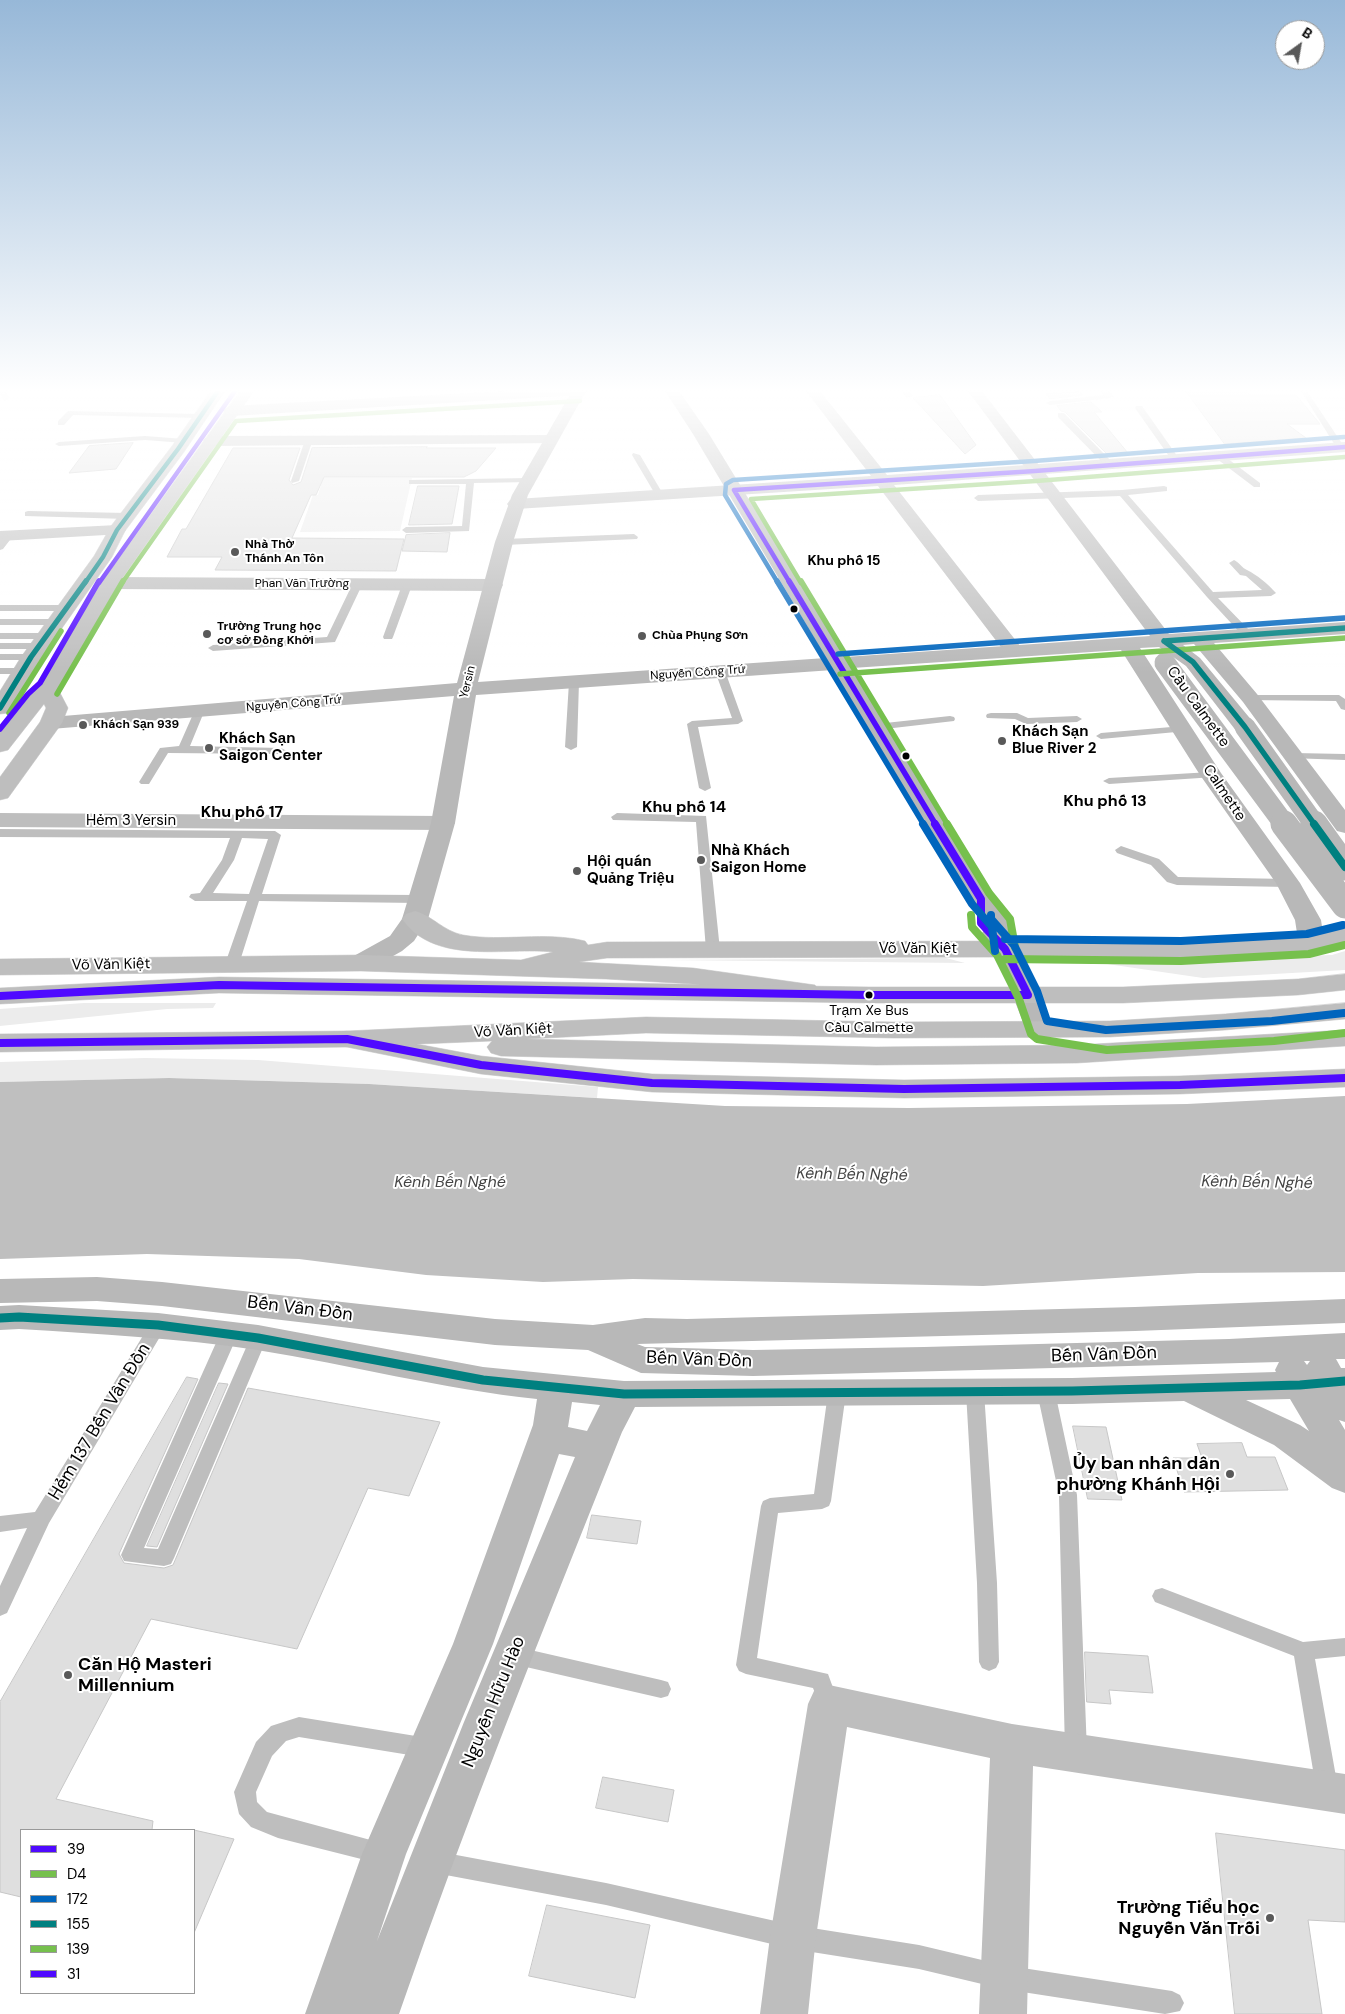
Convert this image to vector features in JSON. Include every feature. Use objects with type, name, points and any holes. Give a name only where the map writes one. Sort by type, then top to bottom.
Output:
[{"type":"main road","points":[[25,663],[103,557],[122,523],[150,485]]},
{"type":"main road","points":[[0,745],[42,695],[110,583],[180,485]]},
{"type":"main road","points":[[516,504],[816,485]]},
{"type":"main road","points":[[884,485],[1014,651]]},
{"type":"main road","points":[[3,540],[122,523]]},
{"type":"main road","name":"Phan Văn Trường","points":[[110,583],[494,585]]},
{"type":"main road","points":[[0,793],[51,723],[57,708],[42,695]]},
{"type":"main road","name":"Hẻm 3 Yersin","points":[[0,820],[443,823]]},
{"type":"main road","points":[[417,909],[436,935],[460,942],[483,945],[550,944],[607,950]]},
{"type":"main road","name":"Võ Văn Kiệt","points":[[522,968],[574,955],[607,950],[1005,949],[1181,951],[1308,944],[1345,935]]},
{"type":"main road","name":"Võ Văn Kiệt","points":[[0,967],[361,963],[522,968],[693,976],[822,994]]},
{"type":"main road","name":"Võ Văn Kiệt","points":[[0,996],[219,985],[822,994],[1123,996],[1298,988],[1345,982]]},
{"type":"main road","name":"Võ Văn Kiệt","points":[[0,1043],[347,1039],[646,1025],[893,1030],[1110,1029],[1226,1022],[1345,1011]]},
{"type":"main road","name":"Võ Văn Kiệt","points":[[1040,1030],[1106,1040],[1273,1031],[1345,1023]]},
{"type":"main road","points":[[347,1039],[548,1050],[876,1056],[1077,1054],[1345,1038]]},
{"type":"main road","name":"Võ Văn Kiệt","points":[[347,1039],[481,1065],[652,1083],[904,1089],[1200,1084],[1345,1078]]},
{"type":"main road","points":[[784,2014],[793,1937],[829,1704],[1012,1743],[1336,1793]]},
{"type":"main road","points":[[1003,1995],[1012,1743]]},
{"type":"street","name":"Yersin","points":[[361,963],[398,943],[408,933],[417,909],[443,823],[466,689],[504,542],[516,504],[526,485]]},
{"type":"street","points":[[731,485],[981,899],[981,923],[1005,949],[1028,995],[1040,1030]]},
{"type":"street","points":[[1045,485],[1165,652]]},
{"type":"street","name":"Nguyễn Công Trứ","points":[[51,723],[466,689],[1014,651],[1128,644],[1165,652],[1200,639],[1345,628]]},
{"type":"street","points":[[1200,639],[1250,698],[1345,826]]},
{"type":"street","name":"Calmette","points":[[1128,644],[1136,660],[1183,729],[1211,776],[1288,883],[1308,920],[1310,933],[1308,944]]},
{"type":"street","name":"Cầu Calmette","points":[[1165,652],[1193,662],[1244,726],[1345,866]]},
{"type":"street","name":"Cầu Calmette","points":[[1165,652],[1345,905]]},
{"type":"street","points":[[1268,856],[1345,851]]},
{"type":"street","name":"Bến Vân Đồn","points":[[0,1291],[97,1289],[495,1332],[593,1338],[641,1360],[753,1363],[934,1360],[1313,1348]]},
{"type":"street","points":[[593,1338],[645,1330],[687,1331],[1345,1311]]},
{"type":"street","name":"Bến Vân Đồn","points":[[0,1318],[19,1317],[158,1325],[243,1336],[483,1380],[556,1389],[624,1394],[1046,1392],[1189,1388],[1330,1389]]},
{"type":"street","points":[[1313,1348],[1330,1389],[1345,1463]]},
{"type":"street","points":[[1189,1388],[1260,1420],[1287,1435],[1345,1478]]},
{"type":"street","points":[[329,2014],[384,1854],[473,1644],[551,1425],[556,1389]]},
{"type":"street","name":"Nguyễn Hữu Hào","points":[[375,2014],[429,1861],[598,1447],[624,1394]]},
{"type":"street","points":[[546,1437],[598,1447]]},
{"type":"lane","points":[[406,530],[466,529],[470,485]]},
{"type":"lane","points":[[654,485],[659,494]]},
{"type":"lane","points":[[978,498],[1122,493],[1164,489]]},
{"type":"lane","points":[[1122,493],[1210,595],[1248,635]]},
{"type":"lane","points":[[28,514],[122,523]]},
{"type":"lane","points":[[504,542],[634,537]]},
{"type":"lane","points":[[1210,595],[1271,593],[1248,573],[1243,573],[1234,563]]},
{"type":"lane","points":[[213,648],[331,640],[357,584]]},
{"type":"lane","points":[[388,637],[407,585]]},
{"type":"lane","points":[[0,608],[25,663]]},
{"type":"lane","points":[[0,622],[25,663]]},
{"type":"lane","points":[[0,636],[25,663]]},
{"type":"lane","points":[[0,646],[25,663]]},
{"type":"lane","points":[[0,657],[25,663]]},
{"type":"lane","points":[[705,788],[692,724],[738,721],[720,672]]},
{"type":"lane","points":[[571,747],[574,682]]},
{"type":"lane","points":[[1250,698],[1343,701]]},
{"type":"lane","points":[[184,749],[199,712]]},
{"type":"lane","points":[[991,716],[1017,716],[1026,721],[1077,719]]},
{"type":"lane","points":[[876,727],[950,720]]},
{"type":"lane","points":[[1101,736],[1183,729]]},
{"type":"lane","points":[[145,782],[164,750],[281,751]]},
{"type":"lane","points":[[1294,756],[1345,757]]},
{"type":"lane","points":[[1109,781],[1211,776]]},
{"type":"lane","points":[[617,817],[702,819],[713,950]]},
{"type":"lane","points":[[0,833],[274,836],[232,964]]},
{"type":"lane","points":[[237,835],[228,860],[200,897],[253,898],[417,909]]},
{"type":"lane","points":[[1121,850],[1155,862],[1171,879],[1177,882],[1288,883]]},
{"type":"lane","name":"Hẻm 137 Bến Vân Đồn","points":[[0,1607],[41,1519],[158,1325]]},
{"type":"lane","points":[[243,1336],[164,1558],[131,1555],[243,1336]]},
{"type":"lane","points":[[975,1392],[987,1583],[989,1662]]},
{"type":"lane","points":[[1046,1392],[1068,1494],[1076,1753]]},
{"type":"lane","points":[[829,1704],[821,1680],[746,1664],[770,1506],[822,1501],[837,1393]]},
{"type":"lane","points":[[0,1524],[41,1519]]},
{"type":"lane","points":[[1162,1596],[1303,1651],[1345,1647]]},
{"type":"lane","points":[[1303,1651],[1336,1793]]},
{"type":"lane","points":[[512,1655],[661,1689]]},
{"type":"lane","points":[[384,1854],[278,1827],[260,1820],[247,1807],[245,1792],[264,1749],[280,1733],[299,1727],[429,1748]]},
{"type":"lane","points":[[429,1861],[606,1894],[793,1937],[918,1957],[1003,1995],[1172,2003]]},
{"type":"shaded area","points":[[321,485],[410,485],[400,531],[300,532],[313,495],[318,495]]},
{"type":"shaded area","points":[[1345,951],[1345,970],[1203,978],[1073,959],[1188,959],[1332,955]]},
{"type":"shaded area","points":[[946,958],[965,963],[661,960]]},
{"type":"shaded area","points":[[84,1003],[216,1003],[213,1008],[167,1009],[0,1026],[0,1009]]},
{"type":"shaded area","points":[[145,1058],[258,1060],[598,1087],[597,1098],[369,1084],[169,1078],[0,1082],[0,1062]]},
{"type":"water","name":"Kênh Bến Nghé","points":[[169,1078],[369,1084],[725,1106],[909,1108],[1187,1104],[1345,1096],[1345,1272],[1198,1273],[983,1286],[633,1279],[543,1282],[426,1275],[299,1259],[147,1254],[0,1259],[0,1082]]},
{"type":"building","points":[[212,485],[320,485],[316,495],[311,495],[292,538],[404,539],[396,571],[215,570],[222,557],[167,557],[182,529],[186,529]]},
{"type":"building","points":[[418,486],[459,486],[452,524],[409,525]]},
{"type":"building","points":[[450,533],[447,552],[402,551],[406,535]]},
{"type":"building","name":"Căn Hộ Masteri Millennium","points":[[187,1377],[198,1379],[119,1554],[124,1563],[164,1568],[173,1565],[248,1388],[440,1422],[409,1496],[368,1488],[297,1649],[151,1619],[56,1799],[153,1821],[152,1829],[20,1829],[20,1897],[0,1892],[0,1702]]},
{"type":"building","points":[[219,1383],[228,1384],[157,1547],[147,1546]]},
{"type":"building","points":[[1073,1426],[1106,1427],[1122,1500],[1088,1499]]},
{"type":"building","name":"Ủy ban nhân dân phường Khánh Hội","points":[[1242,1443],[1247,1457],[1275,1457],[1288,1490],[1184,1492],[1173,1458],[1202,1458],[1197,1444]]},
{"type":"building","points":[[592,1515],[641,1521],[637,1544],[587,1538]]},
{"type":"building","points":[[1085,1652],[1148,1656],[1153,1693],[1109,1690],[1111,1704],[1087,1702]]},
{"type":"building","points":[[603,1777],[674,1790],[668,1822],[596,1808]]},
{"type":"building","points":[[195,1830],[234,1839],[195,1931]]},
{"type":"building","points":[[1216,1833],[1345,1850],[1345,1922],[1308,1920],[1322,2014],[1235,2014]]},
{"type":"building","points":[[547,1905],[650,1925],[635,1998],[529,1976]]},
{"type":"transit line","name":"155","points":[[0,708],[31,657],[103,557],[117,530],[151,485]]},
{"type":"transit line","name":"31","points":[[0,729],[28,694],[40,683],[102,577],[168,485]]},
{"type":"transit line","name":"139","points":[[57,694],[118,588],[191,485]]},
{"type":"transit line","name":"172","points":[[726,485],[725,495],[972,904],[992,927],[995,951]]},
{"type":"transit line","name":"39","points":[[0,996],[219,985],[869,995],[1028,995],[1005,949],[981,923],[981,899],[734,490],[813,485]]},
{"type":"transit line","name":"D4","points":[[973,485],[751,499],[989,893],[1010,919],[1015,947]]},
{"type":"transit line","name":"172","points":[[838,654],[1344,618]]},
{"type":"transit line","name":"155","points":[[1164,641],[1345,628]]},
{"type":"transit line","name":"139","points":[[9,713],[61,631]]},
{"type":"transit line","name":"D4","points":[[840,674],[1345,638]]},
{"type":"transit line","name":"155","points":[[1164,641],[1193,662],[1245,727],[1345,867]]},
{"type":"transit line","name":"D4","points":[[971,915],[972,927],[997,955],[1019,999],[1031,1034],[1037,1039],[1107,1050],[1274,1041],[1345,1033]]},
{"type":"transit line","name":"172","points":[[991,915],[991,919],[1014,945],[1037,991],[1047,1021],[1106,1030],[1272,1021],[1344,1013]]},
{"type":"transit line","name":"172","points":[[1005,939],[1181,941],[1307,934],[1343,925]]},
{"type":"transit line","name":"D4","points":[[1005,959],[1181,961],[1309,954],[1345,945]]},
{"type":"transit line","name":"39","points":[[0,1043],[347,1039],[481,1065],[652,1083],[904,1089],[1180,1085],[1345,1078]]},
{"type":"transit line","name":"155","points":[[0,1318],[19,1317],[158,1325],[258,1338],[483,1380],[624,1394],[1072,1391],[1300,1385],[1345,1381]]},
{"type":"place","name":"Nhà Thờ Thánh An Tôn","points":[[235,552]]},
{"type":"place","name":"Trường Trung học cơ sở Đồng Khởi","points":[[207,634]]},
{"type":"place","name":"Chùa Phụng Sơn","points":[[642,636]]},
{"type":"place","name":"Khách Sạn 939","points":[[83,725]]},
{"type":"place","name":"Khách Sạn Blue River 2","points":[[1002,741]]},
{"type":"place","name":"Khách Sạn Saigon Center","points":[[209,748]]},
{"type":"place","name":"Nhà Khách Saigon Home","points":[[701,860]]},
{"type":"place","name":"Hội quán Quảng Triệu","points":[[577,871]]},
{"type":"place","name":"Trạm Xe Bus Cầu Calmette","points":[[869,995]]},
{"type":"place","name":"Ủy ban nhân dân phường Khánh Hội","points":[[1230,1474]]},
{"type":"place","name":"Căn Hộ Masteri Millennium","points":[[68,1675]]},
{"type":"place","name":"Trường Tiểu học Nguyễn Văn Trỗi","points":[[1270,1918]]},
{"type":"district","name":"Khu phố 15","points":[[844,561]]},
{"type":"district","name":"Khu phố 13","points":[[1105,802]]},
{"type":"district","name":"Khu phố 14","points":[[684,808]]},
{"type":"district","name":"Khu phố 17","points":[[242,813]]}]
